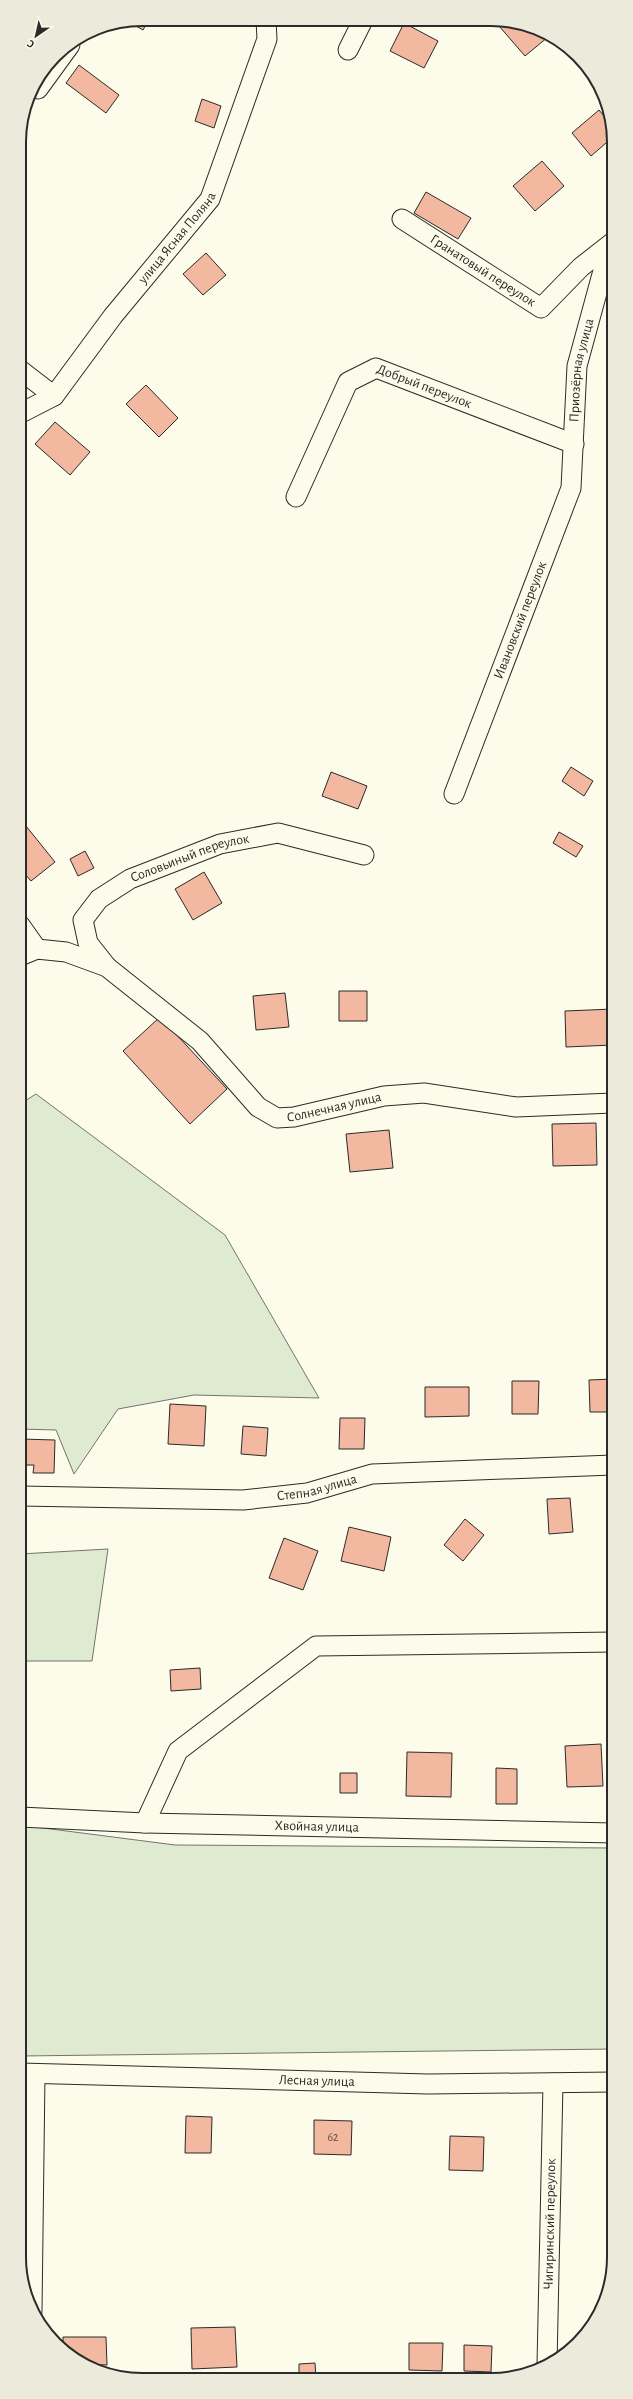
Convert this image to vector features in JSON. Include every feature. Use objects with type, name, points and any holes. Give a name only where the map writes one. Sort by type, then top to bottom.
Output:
[{"type":"street","name":"улица Ясная Поляна","points":[[26,410],[54,396],[113,316],[210,199],[267,39],[266,26]]},
{"type":"street","points":[[348,50],[360,26]]},
{"type":"street","points":[[46,78],[54,67]]},
{"type":"street","name":"Гранатовый переулок","points":[[402,219],[541,308],[581,267],[607,247]]},
{"type":"street","name":"Приозёрная улица","points":[[574,444],[577,366],[604,267],[607,262]]},
{"type":"street","name":"Добрый переулок","points":[[296,497],[348,382],[376,368],[574,444]]},
{"type":"street","points":[[26,374],[54,396]]},
{"type":"street","name":"Ивановский переулок","points":[[454,794],[571,488],[574,444]]},
{"type":"street","name":"Соловьиный переулок","points":[[107,967],[88,943],[83,920],[99,899],[130,879],[220,844],[278,833],[364,855]]},
{"type":"street","points":[[26,933],[37,949]]},
{"type":"street","name":"Солнечная улица","points":[[26,954],[37,949],[66,952],[107,967],[200,1041],[258,1107],[278,1118],[294,1117],[384,1096],[424,1093],[516,1107],[607,1102]]},
{"type":"street","name":"Степная улица","points":[[26,1496],[243,1500],[307,1493],[372,1474],[607,1465]]},
{"type":"street","points":[[145,1823],[178,1751],[316,1646],[607,1642]]},
{"type":"street","name":"Хвойная улица","points":[[26,1818],[145,1823],[607,1833]]},
{"type":"street","points":[[27,2073],[32,2293]]},
{"type":"street","name":"Лесная улица","points":[[27,2073],[428,2084],[607,2082]]},
{"type":"street","name":"Чигиринский переулок","points":[[547,2358],[553,2083]]},
{"type":"green space","points":[[36,1094],[225,1235],[319,1398],[194,1395],[118,1409],[74,1474],[56,1430],[26,1429],[26,1100]]},
{"type":"green space","points":[[108,1549],[92,1661],[26,1661],[26,1554]]},
{"type":"green space","points":[[26,1826],[175,1845],[607,1848],[607,2049],[26,2056]]},
{"type":"building","points":[[137,26],[145,26],[143,30]]},
{"type":"building","points":[[402,26],[410,26],[438,41],[424,68],[390,51]]},
{"type":"building","points":[[499,26],[521,30],[545,40],[525,56]]},
{"type":"building","points":[[79,65],[119,95],[106,113],[66,83]]},
{"type":"building","points":[[202,99],[221,106],[214,128],[195,121]]},
{"type":"building","points":[[599,110],[604,116],[607,142],[591,156],[572,133]]},
{"type":"building","points":[[542,161],[564,186],[535,211],[513,186]]},
{"type":"building","points":[[426,192],[471,218],[458,239],[414,213]]},
{"type":"building","points":[[206,253],[226,275],[203,295],[183,274]]},
{"type":"building","points":[[146,385],[178,418],[159,437],[126,404]]},
{"type":"building","points":[[55,422],[90,452],[70,475],[35,444]]},
{"type":"building","points":[[571,767],[593,781],[584,796],[562,781]]},
{"type":"building","points":[[331,772],[367,786],[358,809],[322,796]]},
{"type":"building","points":[[26,826],[55,862],[31,881],[26,875]]},
{"type":"building","points":[[559,832],[583,846],[576,857],[553,843]]},
{"type":"building","points":[[85,851],[94,868],[78,876],[70,859]]},
{"type":"building","points":[[204,872],[222,903],[193,920],[175,889]]},
{"type":"building","points":[[339,991],[367,991],[367,1021],[339,1021]]},
{"type":"building","points":[[285,993],[289,1027],[256,1030],[253,996]]},
{"type":"building","points":[[607,1009],[607,1045],[566,1047],[565,1011]]},
{"type":"building","points":[[160,1017],[227,1089],[190,1124],[123,1051]]},
{"type":"building","points":[[596,1123],[597,1165],[553,1166],[552,1124]]},
{"type":"building","points":[[389,1130],[393,1168],[350,1172],[346,1134]]},
{"type":"building","points":[[607,1379],[607,1412],[590,1412],[589,1380]]},
{"type":"building","points":[[512,1381],[539,1381],[538,1414],[512,1414]]},
{"type":"building","points":[[425,1387],[469,1387],[469,1416],[425,1417]]},
{"type":"building","points":[[170,1404],[206,1406],[204,1446],[168,1444]]},
{"type":"building","points":[[340,1418],[365,1418],[364,1449],[339,1449]]},
{"type":"building","points":[[243,1426],[268,1428],[266,1456],[241,1454]]},
{"type":"building","points":[[26,1439],[55,1440],[54,1473],[33,1473],[34,1465],[26,1465]]},
{"type":"building","points":[[570,1498],[573,1532],[549,1534],[547,1499]]},
{"type":"building","points":[[465,1519],[484,1535],[463,1561],[444,1545]]},
{"type":"building","points":[[349,1527],[391,1537],[384,1571],[341,1561]]},
{"type":"building","points":[[284,1538],[318,1551],[303,1590],[269,1578]]},
{"type":"building","points":[[200,1668],[201,1689],[171,1691],[170,1670]]},
{"type":"building","points":[[601,1744],[603,1786],[567,1787],[565,1746]]},
{"type":"building","points":[[407,1752],[452,1753],[451,1797],[406,1796]]},
{"type":"building","points":[[496,1768],[517,1769],[517,1804],[496,1804]]},
{"type":"building","points":[[340,1773],[357,1773],[357,1793],[340,1793]]},
{"type":"building","points":[[186,2116],[212,2117],[211,2153],[185,2153]]},
{"type":"building","points":[[314,2120],[352,2121],[351,2155],[314,2154]]},
{"type":"building","points":[[450,2136],[484,2137],[483,2171],[449,2170]]},
{"type":"building","points":[[235,2327],[237,2367],[192,2369],[191,2328]]},
{"type":"building","points":[[63,2337],[106,2337],[107,2365],[100,2365],[91,2361],[71,2349],[63,2342]]},
{"type":"building","points":[[409,2343],[443,2343],[442,2371],[409,2370]]},
{"type":"building","points":[[464,2345],[492,2346],[491,2372],[464,2371]]},
{"type":"building","points":[[315,2363],[316,2373],[299,2373],[299,2364]]}]
